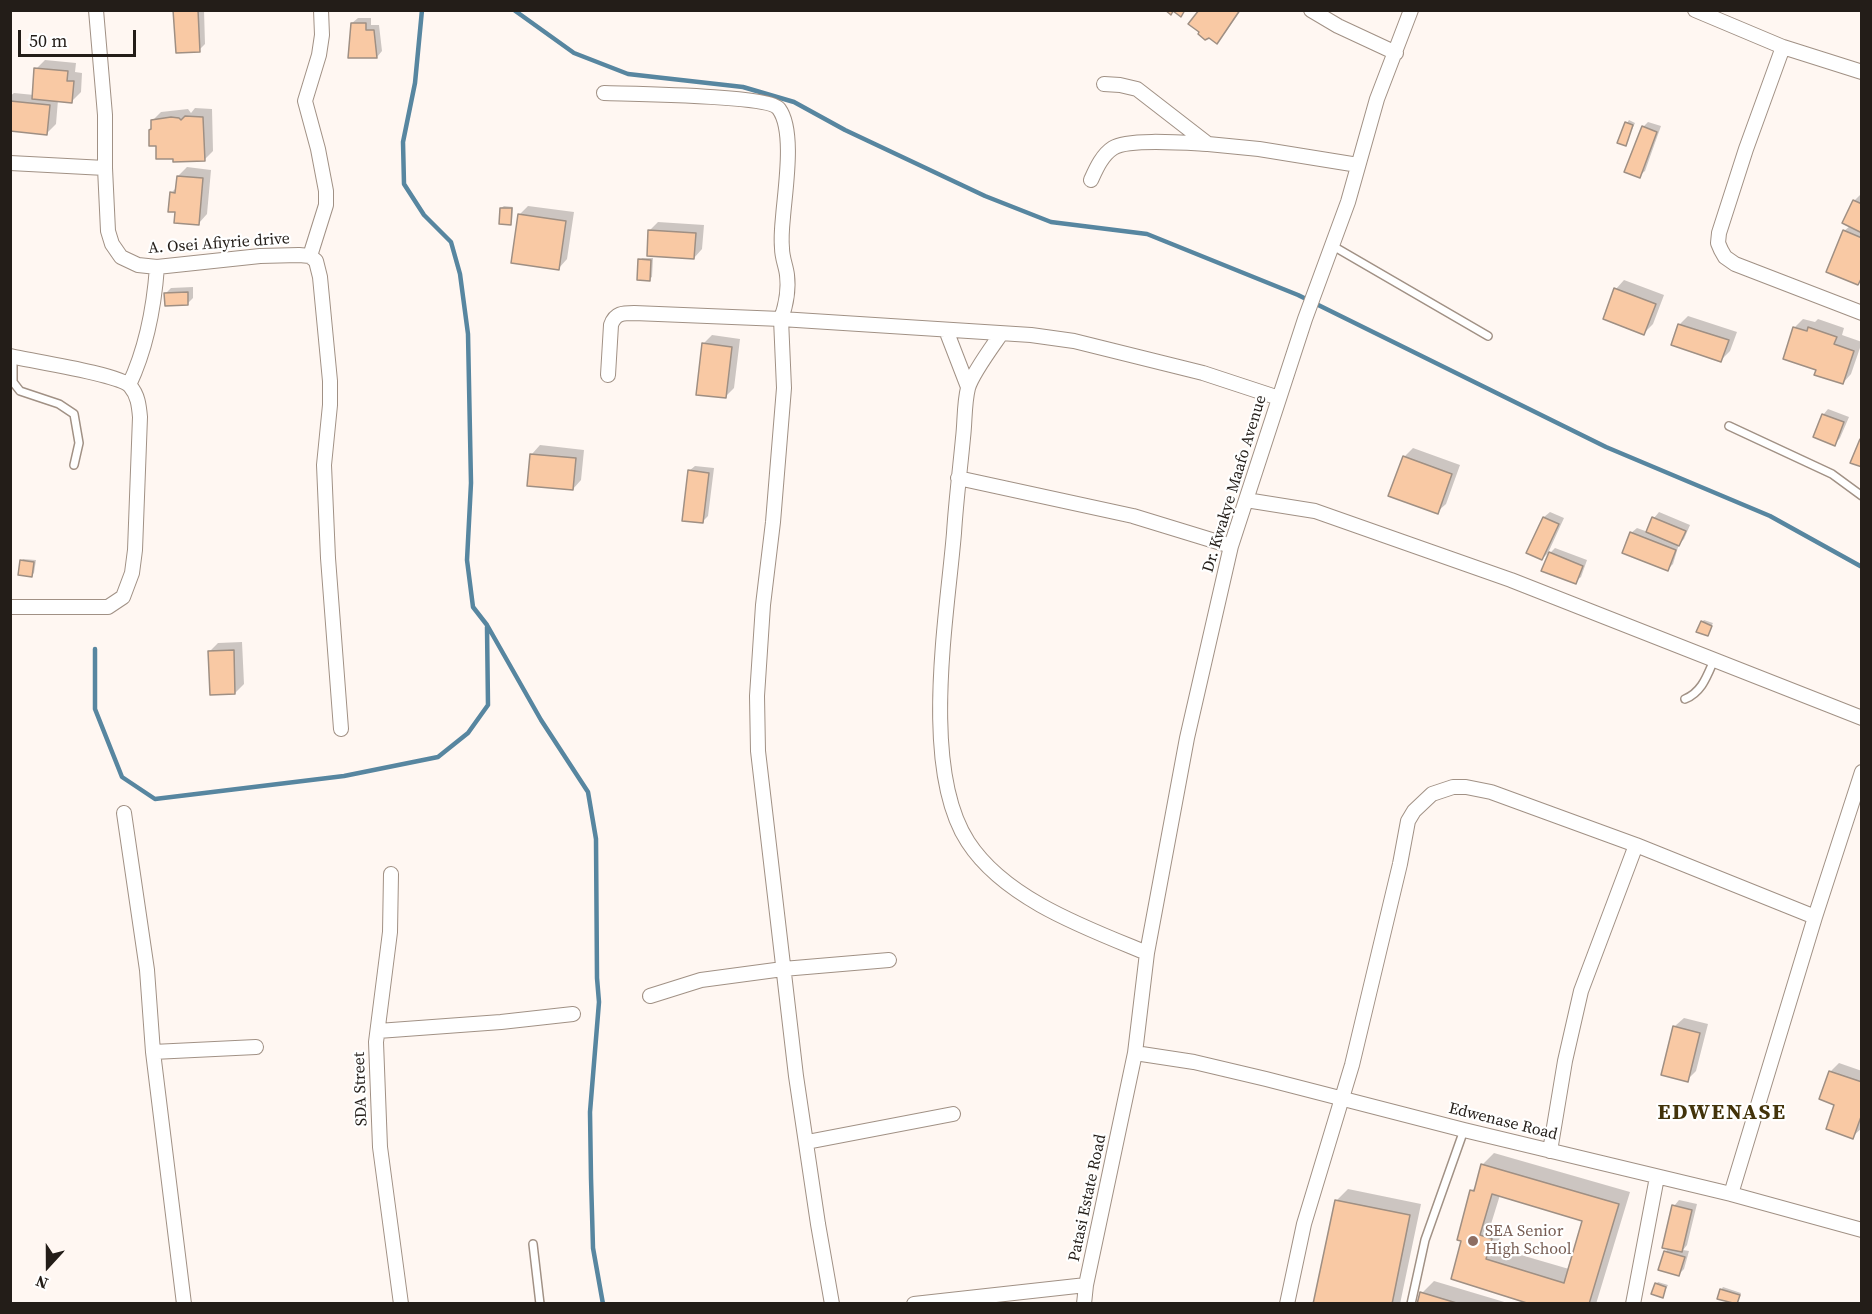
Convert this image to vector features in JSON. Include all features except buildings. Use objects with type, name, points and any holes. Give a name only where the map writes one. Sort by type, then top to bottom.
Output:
[{"type":"street","name":"A. Osei Afiyrie drive","points":[[96,10],[105,115],[108,231],[112,244],[121,257],[138,265],[157,267],[260,256],[310,256],[315,261],[320,277],[330,381],[324,465],[328,558],[341,729]]},
{"type":"street","points":[[310,256],[326,206],[322,170],[305,101],[319,55],[322,36],[321,10]]},
{"type":"street","points":[[1311,10],[1338,26],[1396,53]]},
{"type":"street","name":"Dr. Kwakye Maafo Avenue","points":[[1134,1053],[1147,952],[1187,738],[1231,546],[1305,319],[1348,202],[1377,99],[1411,10]]},
{"type":"street","points":[[1695,10],[1783,47],[1862,72]]},
{"type":"street","points":[[1783,47],[1746,149],[1721,226],[1719,243],[1725,257],[1734,264],[1862,313]]},
{"type":"street","points":[[1104,84],[1137,89],[1208,144]]},
{"type":"street","points":[[604,93],[744,99],[772,104],[780,110],[784,120],[788,154],[782,248],[788,289],[781,320],[783,407],[763,605],[757,696],[758,751],[796,1076],[832,1304]]},
{"type":"street","points":[[1091,180],[1105,156],[1112,149],[1143,143],[1208,144],[1259,149],[1358,165]]},
{"type":"street","points":[[10,163],[105,168]]},
{"type":"street","points":[[129,385],[139,363],[153,310],[157,267]]},
{"type":"street","points":[[608,375],[612,325],[618,315],[634,312],[846,322],[1031,335],[1074,341],[1203,374],[1279,398]]},
{"type":"street","points":[[946,330],[968,387]]},
{"type":"street","points":[[1001,334],[968,387],[941,662],[940,701],[947,785],[957,820],[976,854],[994,873],[1035,901],[1069,919],[1147,952]]},
{"type":"street","points":[[10,607],[108,607],[123,597],[132,573],[135,550],[140,428],[139,401],[129,385],[103,375],[12,357]]},
{"type":"street","points":[[958,478],[1132,516],[1231,546]]},
{"type":"street","points":[[1246,501],[1315,512],[1511,580],[1862,718]]},
{"type":"street","points":[[1731,1194],[1815,917],[1862,772]]},
{"type":"street","points":[[1287,1304],[1304,1224],[1342,1098],[1408,821],[1414,811],[1432,794],[1453,787],[1491,792],[1636,845],[1815,917]]},
{"type":"street","points":[[124,813],[147,970],[153,1052],[184,1304]]},
{"type":"street","points":[[1550,1151],[1565,1061],[1581,991],[1636,845]]},
{"type":"street","name":"SDA Street","points":[[391,873],[390,932],[378,1030],[380,1147],[401,1304]]},
{"type":"street","points":[[650,996],[701,980],[783,969],[889,960]]},
{"type":"street","points":[[378,1030],[501,1022],[573,1014]]},
{"type":"street","points":[[153,1052],[256,1047]]},
{"type":"street","name":"Edwenase Road","points":[[1134,1053],[1194,1062],[1731,1194],[1862,1230]]},
{"type":"street","name":"Patasi Estate Road","points":[[914,1304],[1086,1285],[1134,1053]]},
{"type":"street","points":[[807,1142],[953,1114]]},
{"type":"street","points":[[1633,1304],[1657,1177]]},
{"type":"street","points":[[1084,1304],[1086,1285]]},
{"type":"lane","points":[[1333,246],[1488,336]]},
{"type":"lane","points":[[12,357],[13,382],[20,391],[59,404],[74,414],[79,443],[74,465]]},
{"type":"lane","points":[[1729,426],[1833,474],[1862,496]]},
{"type":"lane","points":[[1684,699],[1694,695],[1700,689],[1714,660]]},
{"type":"lane","points":[[1411,1304],[1425,1240],[1464,1130]]},
{"type":"lane","points":[[533,1244],[540,1304]]},
{"type":"waterway","points":[[422,10],[415,83],[403,142],[404,184],[424,215],[451,242],[460,274],[468,334],[471,483],[467,560],[473,607],[487,625],[541,720],[588,792],[596,839],[599,1002],[590,1112],[593,1248],[603,1304]]},
{"type":"waterway","points":[[514,10],[574,53],[628,74],[743,87],[794,102],[845,130],[985,196],[1051,222],[1147,234],[1298,295],[1606,447],[1770,516],[1862,567]]},
{"type":"waterway","points":[[95,649],[95,709],[122,777],[155,799],[344,776],[438,757],[468,733],[488,705],[487,627]]},
{"type":"place","name":"SEA Senior High School","points":[[1473,1241]]},
{"type":"district","name":"EDWENASE","points":[[1722,1113]]}]
